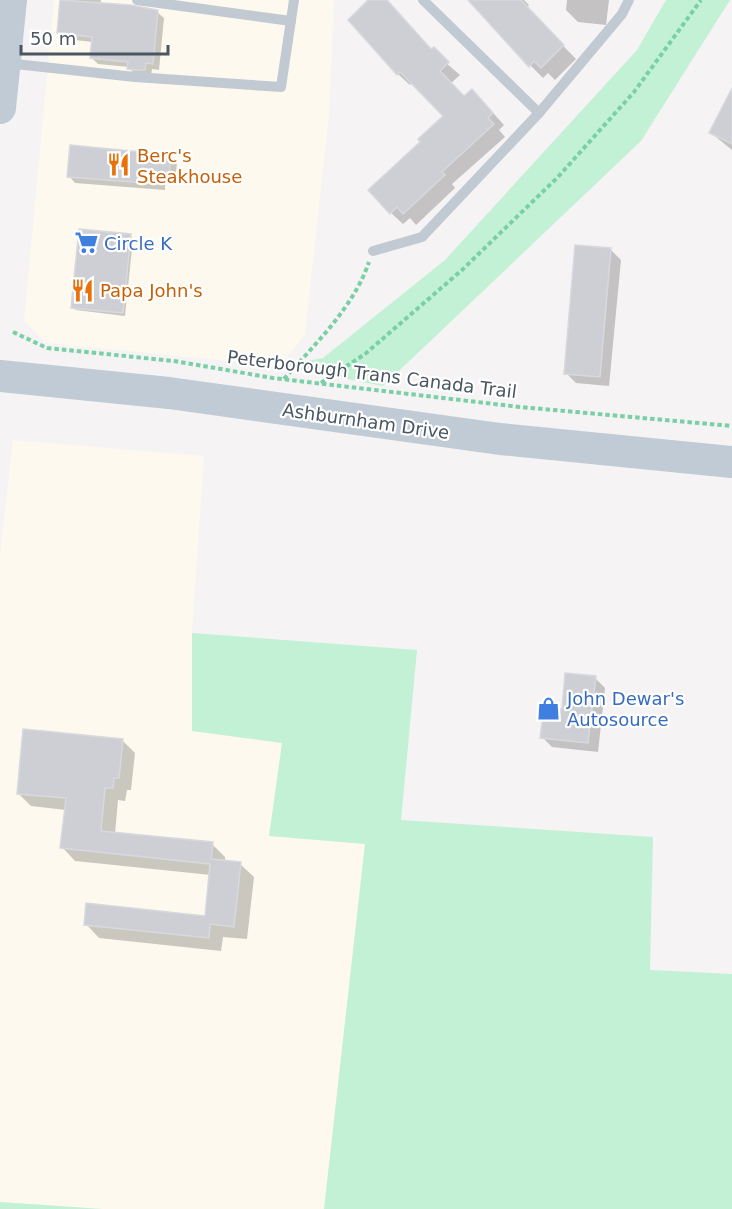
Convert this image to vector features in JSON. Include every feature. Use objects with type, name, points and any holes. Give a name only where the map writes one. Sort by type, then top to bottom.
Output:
[{"type":"main road","points":[[0,108],[11,0]]},
{"type":"main road","name":"Ashburnham Drive","points":[[0,376],[170,393],[283,394],[500,439],[732,462]]},
{"type":"lane","points":[[137,0],[291,21]]},
{"type":"lane","points":[[3,63],[135,77],[281,87],[294,0]]},
{"type":"lane","points":[[423,0],[538,113]]},
{"type":"lane","points":[[373,251],[422,237],[538,113],[622,14],[629,0]]},
{"type":"path","points":[[283,394],[320,384],[365,354],[462,270],[558,177],[634,92],[701,0]]},
{"type":"path","points":[[283,394],[361,286],[373,251]]},
{"type":"path","name":"Peterborough Trans Canada Trail","points":[[13,332],[47,348],[174,361],[283,394],[320,384],[520,407],[732,426]]},
{"type":"shaded area","points":[[54,0],[334,0],[329,115],[305,335],[280,366],[46,343],[24,321]]},
{"type":"shaded area","points":[[13,440],[204,456],[192,633],[192,731],[282,743],[270,835],[365,844],[324,1209],[102,1209],[0,1202],[0,553]]},
{"type":"green space","points":[[666,0],[730,0],[641,141],[383,386],[280,366],[323,358],[445,260],[637,50]]},
{"type":"green space","points":[[192,633],[417,650],[401,820],[653,837],[650,970],[732,974],[732,1209],[324,1209],[365,844],[269,836],[282,743],[192,731]]},
{"type":"green space","points":[[0,1202],[102,1209],[0,1209]]},
{"type":"building","points":[[60,0],[131,5],[158,10],[153,64],[146,63],[145,70],[136,70],[127,69],[128,62],[90,58],[92,37],[57,33]]},
{"type":"building","points":[[368,0],[387,0],[431,49],[434,47],[449,62],[440,71],[464,96],[472,89],[493,113],[488,118],[494,124],[442,172],[445,175],[403,214],[397,207],[390,214],[368,190],[420,142],[418,139],[443,116],[400,72],[397,75],[348,20]]},
{"type":"building","points":[[468,0],[521,0],[564,45],[541,68],[534,61],[529,67]]},
{"type":"building","points":[[732,88],[732,144],[709,133]]},
{"type":"building","name":"Berc's Steakhouse","points":[[70,145],[171,155],[169,176],[159,175],[159,184],[67,177]]},
{"type":"building","points":[[79,229],[131,234],[123,313],[71,308]]},
{"type":"building","points":[[575,245],[611,248],[600,377],[564,374]]},
{"type":"building","name":"John Dewar's Autosource","points":[[565,673],[596,676],[588,743],[540,738],[544,707],[562,709]]},
{"type":"building","points":[[23,729],[123,739],[119,778],[114,778],[113,788],[105,788],[101,831],[213,842],[211,859],[241,862],[234,927],[210,924],[209,938],[84,925],[86,903],[205,916],[210,864],[60,848],[66,798],[17,794]]},
{"type":"place","name":"Berc's Steakhouse","points":[[119,165]]},
{"type":"place","name":"Circle K","points":[[86,243]]},
{"type":"place","name":"Papa John's","points":[[82,290]]},
{"type":"place","name":"John Dewar's Autosource","points":[[549,708]]}]
